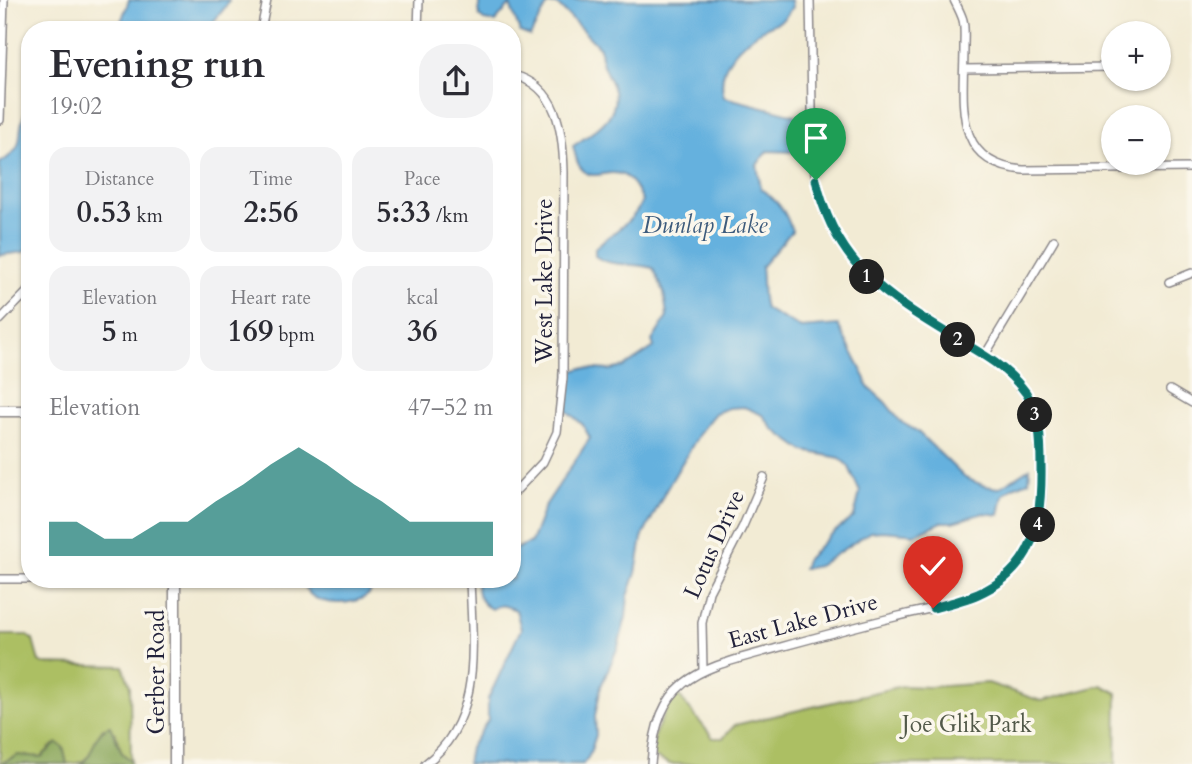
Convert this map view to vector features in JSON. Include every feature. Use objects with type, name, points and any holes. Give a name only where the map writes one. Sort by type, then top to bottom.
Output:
[{"type":"street","points":[[0,120],[4,0]]},
{"type":"street","points":[[263,21],[267,0]]},
{"type":"street","points":[[418,21],[419,0]]},
{"type":"street","name":"East Lake Drive","points":[[651,764],[655,733],[667,702],[684,682],[703,670],[746,656],[975,596],[1000,582],[1028,550],[1041,509],[1041,436],[1026,394],[985,355],[939,328],[876,285],[851,260],[833,233],[820,199],[813,161],[810,0]]},
{"type":"street","points":[[954,0],[964,22],[964,118],[967,133],[990,162],[1023,170],[1192,168]]},
{"type":"street","points":[[964,69],[1101,67]]},
{"type":"street","name":"West Lake Drive","points":[[521,78],[532,83],[552,103],[562,139],[564,172],[563,378],[557,432],[543,462],[521,485]]},
{"type":"street","points":[[985,355],[1054,240]]},
{"type":"street","points":[[1169,282],[1192,273]]},
{"type":"street","points":[[0,320],[21,298]]},
{"type":"street","points":[[1170,390],[1192,402]]},
{"type":"street","points":[[0,411],[21,411]]},
{"type":"street","name":"Lotus Drive","points":[[703,670],[702,623],[709,592],[743,526],[764,477]]},
{"type":"street","points":[[0,579],[21,579]]},
{"type":"street","name":"Gerber Road","points":[[175,588],[175,764]]},
{"type":"street","points":[[425,764],[452,738],[464,707],[472,667],[470,588]]},
{"type":"green space","points":[[0,635],[26,635],[33,640],[39,662],[43,664],[123,666],[130,686],[131,761],[122,753],[115,733],[103,728],[90,754],[82,761],[67,764],[63,747],[53,745],[41,757],[18,756],[0,763]]},
{"type":"green space","name":"Joe Glik Park","points":[[988,683],[1041,701],[1102,685],[1117,693],[1116,764],[670,764],[651,756],[655,733],[675,691],[713,738],[723,738],[735,725],[902,686]]},
{"type":"green space","points":[[110,726],[122,753],[131,764],[81,764],[86,760],[100,733]]},
{"type":"green space","points":[[57,743],[63,747],[67,764],[0,764],[18,755],[41,757]]},
{"type":"water","points":[[129,0],[229,0],[214,21],[121,21]]},
{"type":"water","name":"Dunlap Lake","points":[[479,0],[791,0],[792,7],[783,19],[757,33],[732,56],[723,75],[722,85],[724,97],[799,116],[801,152],[767,151],[757,165],[761,189],[781,207],[792,231],[761,267],[765,309],[801,328],[838,325],[866,379],[867,386],[885,402],[901,422],[917,431],[965,478],[999,488],[1030,468],[1029,481],[1013,487],[1003,495],[999,515],[984,513],[953,522],[942,522],[916,534],[870,532],[818,566],[803,569],[806,560],[829,536],[854,517],[860,492],[849,467],[840,458],[804,451],[773,429],[763,415],[744,407],[715,413],[702,429],[666,490],[642,538],[618,647],[601,686],[595,716],[596,735],[589,756],[583,764],[467,764],[470,748],[488,720],[488,699],[521,629],[516,610],[506,606],[492,609],[481,601],[478,588],[521,588],[521,546],[531,542],[545,506],[590,438],[583,425],[566,410],[567,373],[582,368],[609,370],[624,367],[654,347],[652,341],[667,317],[664,292],[653,268],[608,262],[595,256],[595,248],[634,215],[642,201],[634,185],[626,177],[617,173],[587,173],[580,167],[576,157],[573,146],[605,121],[614,105],[615,96],[602,63],[600,48],[558,5],[548,4],[530,36],[521,32],[521,21],[516,21],[510,5],[496,21],[484,20],[479,16]]},
{"type":"water","points":[[21,128],[21,252],[0,255],[0,163],[15,151]]},
{"type":"water","points":[[371,588],[370,593],[363,598],[342,603],[320,600],[306,589]]},
{"type":"route","points":[[816,180],[826,218],[851,260],[876,285],[904,305],[997,364],[1026,394],[1037,421],[1041,436],[1043,481],[1038,524],[1028,550],[1010,573],[986,591],[933,608]]}]
